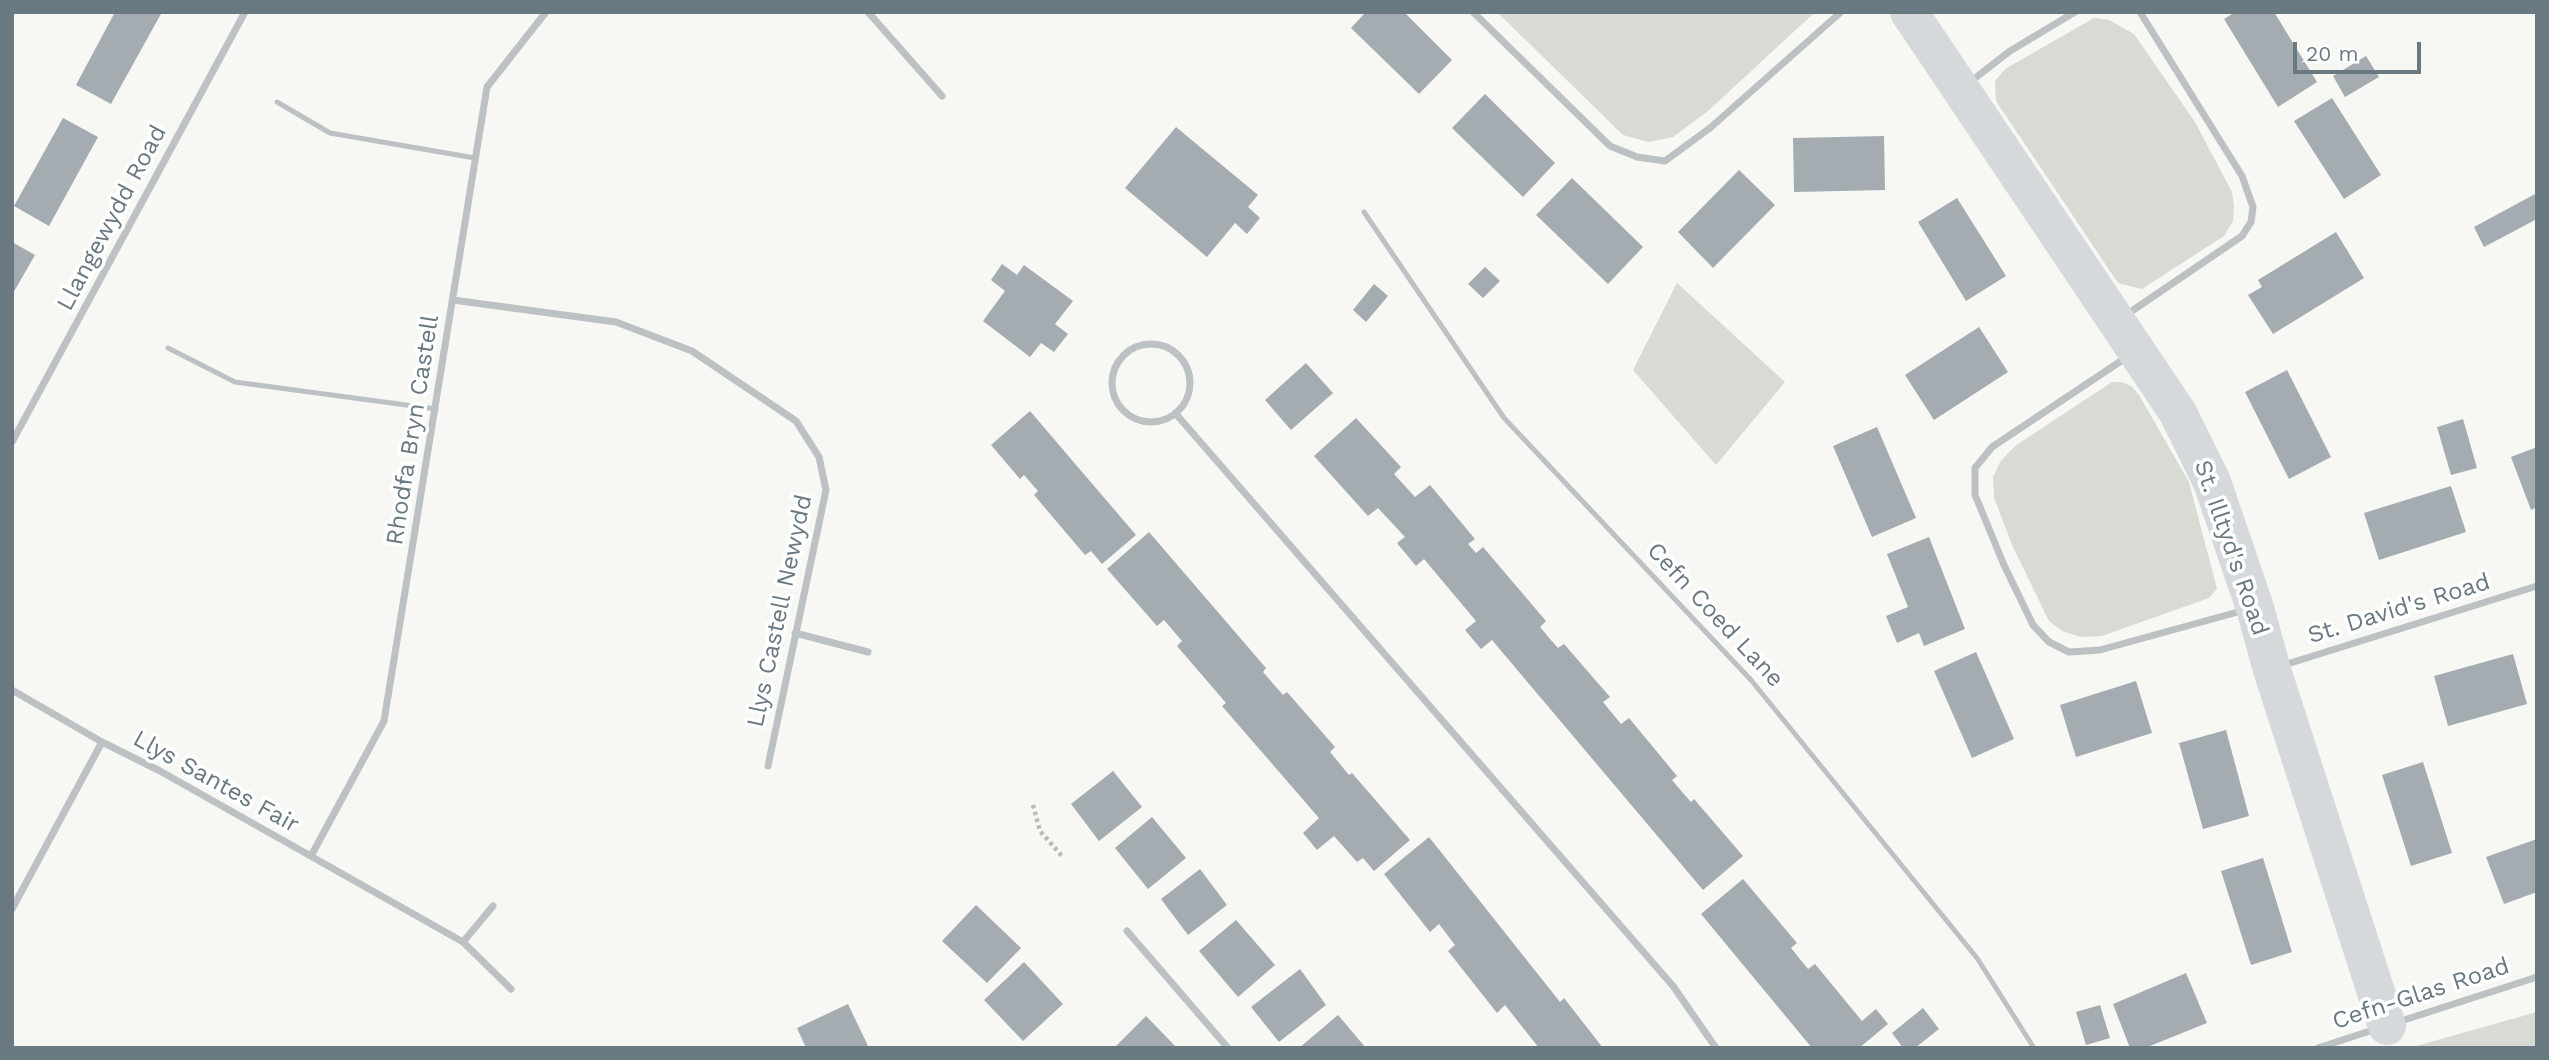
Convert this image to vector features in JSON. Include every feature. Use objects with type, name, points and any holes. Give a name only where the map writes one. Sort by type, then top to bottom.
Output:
[{"type":"street","name":"Llangewydd Road","points":[[12,442],[245,12]]},
{"type":"street","name":"Rhodfa Bryn Castell","points":[[311,856],[384,722],[486,87],[546,12]]},
{"type":"street","points":[[869,12],[942,96]]},
{"type":"street","points":[[1473,12],[1610,146],[1637,157],[1665,161],[1710,128],[1841,12]]},
{"type":"street","name":"St. Illtyd's Road","points":[[1909,12],[2178,413],[2212,482],[2255,608],[2272,670],[2387,1026]]},
{"type":"street","points":[[1962,89],[2010,51],[2075,12]]},
{"type":"street","points":[[2140,12],[2242,176],[2253,207],[2251,222],[2242,236],[1992,447],[1975,468],[1975,495],[2033,625],[2049,642],[2069,652],[2100,650],[2255,608]]},
{"type":"street","name":"Llys Castell Newydd","points":[[453,300],[616,323],[692,351],[796,421],[819,457],[826,490],[768,766]]},
{"type":"street","points":[[1154,344],[1178,355],[1190,378],[1189,392],[1184,404],[1175,414],[1165,420],[1153,422],[1129,416],[1120,407],[1112,384],[1114,371],[1129,352],[1154,344]]},
{"type":"street","points":[[1175,414],[1673,986],[1716,1048]]},
{"type":"street","name":"St. David's Road","points":[[2272,670],[2295,660],[2537,586]]},
{"type":"street","points":[[796,633],[867,652]]},
{"type":"street","name":"Llys Santes Fair","points":[[12,690],[463,942],[511,989]]},
{"type":"street","name":"Llys Santes Fair","points":[[12,909],[102,742]]},
{"type":"street","points":[[463,942],[493,906]]},
{"type":"street","points":[[1127,931],[1228,1048]]},
{"type":"street","name":"Cefn-Glas Road","points":[[2318,1048],[2537,977]]},
{"type":"lane","points":[[277,102],[330,133],[475,158]]},
{"type":"lane","name":"Cefn Coed Lane","points":[[1364,212],[1504,418],[1751,680],[1977,958],[2034,1048]]},
{"type":"lane","points":[[168,348],[235,382],[436,409]]},
{"type":"path","points":[[1032,805],[1040,831],[1062,856]]},
{"type":"shaded area","points":[[1497,12],[1815,12],[1708,111],[1673,137],[1649,142],[1623,135]]},
{"type":"shaded area","points":[[2094,18],[2109,20],[2134,34],[2195,122],[2232,192],[2233,221],[2224,236],[2142,289],[2118,283],[1996,101],[1995,81],[2005,69]]},
{"type":"shaded area","points":[[1677,283],[1785,382],[1716,465],[1633,370]]},
{"type":"shaded area","points":[[2112,382],[2131,386],[2139,395],[2189,482],[2217,589],[2209,598],[2102,636],[2081,637],[2062,631],[2049,621],[2013,547],[1994,498],[1993,477],[2000,462],[2015,446]]},
{"type":"shaded area","points":[[2537,1012],[2537,1048],[2409,1048]]},
{"type":"building","points":[[115,12],[162,12],[111,104],[76,85]]},
{"type":"building","points":[[1366,12],[1404,12],[1452,60],[1419,94],[1351,28]]},
{"type":"building","points":[[2235,12],[2274,12],[2317,82],[2278,107],[2224,19]]},
{"type":"building","points":[[2366,56],[2379,77],[2345,97],[2333,76]]},
{"type":"building","points":[[1485,94],[1555,163],[1523,197],[1452,128]]},
{"type":"building","points":[[2332,98],[2381,175],[2344,199],[2294,121]]},
{"type":"building","points":[[63,118],[98,137],[49,226],[14,206]]},
{"type":"building","points":[[1176,127],[1258,195],[1248,207],[1260,218],[1247,234],[1235,223],[1207,257],[1125,188]]},
{"type":"building","points":[[1884,136],[1885,190],[1794,192],[1793,138]]},
{"type":"building","points":[[1739,170],[1775,205],[1713,268],[1678,232]]},
{"type":"building","points":[[1572,178],[1643,247],[1608,284],[1536,215]]},
{"type":"building","points":[[2537,193],[2537,219],[2484,247],[2474,227]]},
{"type":"building","points":[[1957,198],[2006,276],[1966,301],[1918,222]]},
{"type":"building","points":[[2336,232],[2364,278],[2273,334],[2248,295],[2262,287],[2258,280]]},
{"type":"building","points":[[12,242],[35,255],[12,295]]},
{"type":"building","points":[[1002,264],[1017,275],[1024,265],[1073,301],[1055,324],[1068,334],[1054,352],[1041,343],[1030,357],[983,321],[1005,291],[991,280]]},
{"type":"building","points":[[1485,267],[1500,281],[1483,298],[1468,284]]},
{"type":"building","points":[[1374,284],[1388,296],[1366,322],[1353,310]]},
{"type":"building","points":[[1979,327],[2008,372],[1934,420],[1905,375]]},
{"type":"building","points":[[1306,363],[1333,393],[1291,430],[1265,400]]},
{"type":"building","points":[[2287,370],[2331,457],[2289,479],[2245,392]]},
{"type":"building","points":[[1030,411],[1136,535],[1102,564],[1091,551],[1085,555],[1034,495],[1038,491],[1024,475],[1020,479],[991,445]]},
{"type":"building","points":[[1356,418],[1401,467],[1394,474],[1415,497],[1430,485],[1475,539],[1468,544],[1476,553],[1483,547],[1546,621],[1540,627],[1550,639],[1558,648],[1564,644],[1610,697],[1603,702],[1621,724],[1629,718],[1677,776],[1672,780],[1691,802],[1694,799],[1743,856],[1703,890],[1492,640],[1481,649],[1465,630],[1476,621],[1424,559],[1416,566],[1397,543],[1405,537],[1378,508],[1368,516],[1314,456]]},
{"type":"building","points":[[2463,419],[2477,468],[2451,475],[2437,427]]},
{"type":"building","points":[[1877,427],[1916,518],[1872,537],[1833,446]]},
{"type":"building","points":[[2537,447],[2537,507],[2531,510],[2511,457]]},
{"type":"building","points":[[2451,486],[2466,532],[2379,560],[2364,513]]},
{"type":"building","points":[[1149,532],[1266,668],[1263,672],[1283,695],[1287,692],[1335,747],[1330,752],[1349,775],[1352,773],[1410,840],[1374,871],[1363,858],[1357,862],[1334,836],[1317,850],[1303,833],[1319,818],[1222,706],[1226,703],[1177,646],[1182,641],[1164,620],[1157,626],[1107,569]]},
{"type":"building","points":[[1929,537],[1965,629],[1924,646],[1919,633],[1897,643],[1886,616],[1908,607],[1887,554]]},
{"type":"building","points":[[1976,652],[2014,739],[1972,758],[1934,671]]},
{"type":"building","points":[[2513,654],[2527,704],[2448,726],[2434,676]]},
{"type":"building","points":[[2136,681],[2152,733],[2076,757],[2060,705]]},
{"type":"building","points":[[2226,730],[2249,816],[2203,829],[2179,743]]},
{"type":"building","points":[[2423,762],[2452,853],[2411,866],[2382,775]]},
{"type":"building","points":[[1113,771],[1142,807],[1099,841],[1071,804]]},
{"type":"building","points":[[1152,817],[1186,858],[1148,889],[1115,848]]},
{"type":"building","points":[[1429,837],[1560,1002],[1564,998],[1603,1048],[1539,1048],[1505,1005],[1497,1013],[1448,951],[1455,945],[1439,924],[1430,932],[1384,874]]},
{"type":"building","points":[[2537,839],[2537,892],[2504,904],[2486,857]]},
{"type":"building","points":[[2263,858],[2292,952],[2251,965],[2221,871]]},
{"type":"building","points":[[1200,869],[1227,905],[1188,935],[1161,899]]},
{"type":"building","points":[[1743,879],[1797,943],[1791,948],[1808,969],[1815,964],[1862,1021],[1876,1009],[1888,1024],[1859,1048],[1812,1048],[1701,914]]},
{"type":"building","points":[[976,905],[1021,948],[987,983],[942,941]]},
{"type":"building","points":[[1236,920],[1275,965],[1238,997],[1199,951]]},
{"type":"building","points":[[1024,962],[1063,1004],[1023,1041],[984,1000]]},
{"type":"building","points":[[1300,969],[1326,1005],[1279,1042],[1251,1007]]},
{"type":"building","points":[[2186,973],[2207,1023],[2145,1048],[2130,1048],[2113,1004]]},
{"type":"building","points":[[848,1004],[869,1048],[806,1048],[797,1028]]},
{"type":"building","points":[[2100,1005],[2110,1038],[2086,1045],[2076,1012]]},
{"type":"building","points":[[1923,1008],[1939,1029],[1915,1048],[1903,1048],[1892,1033]]},
{"type":"building","points":[[1338,1015],[1366,1048],[1299,1048]]},
{"type":"building","points":[[1146,1016],[1177,1048],[1114,1048]]}]
